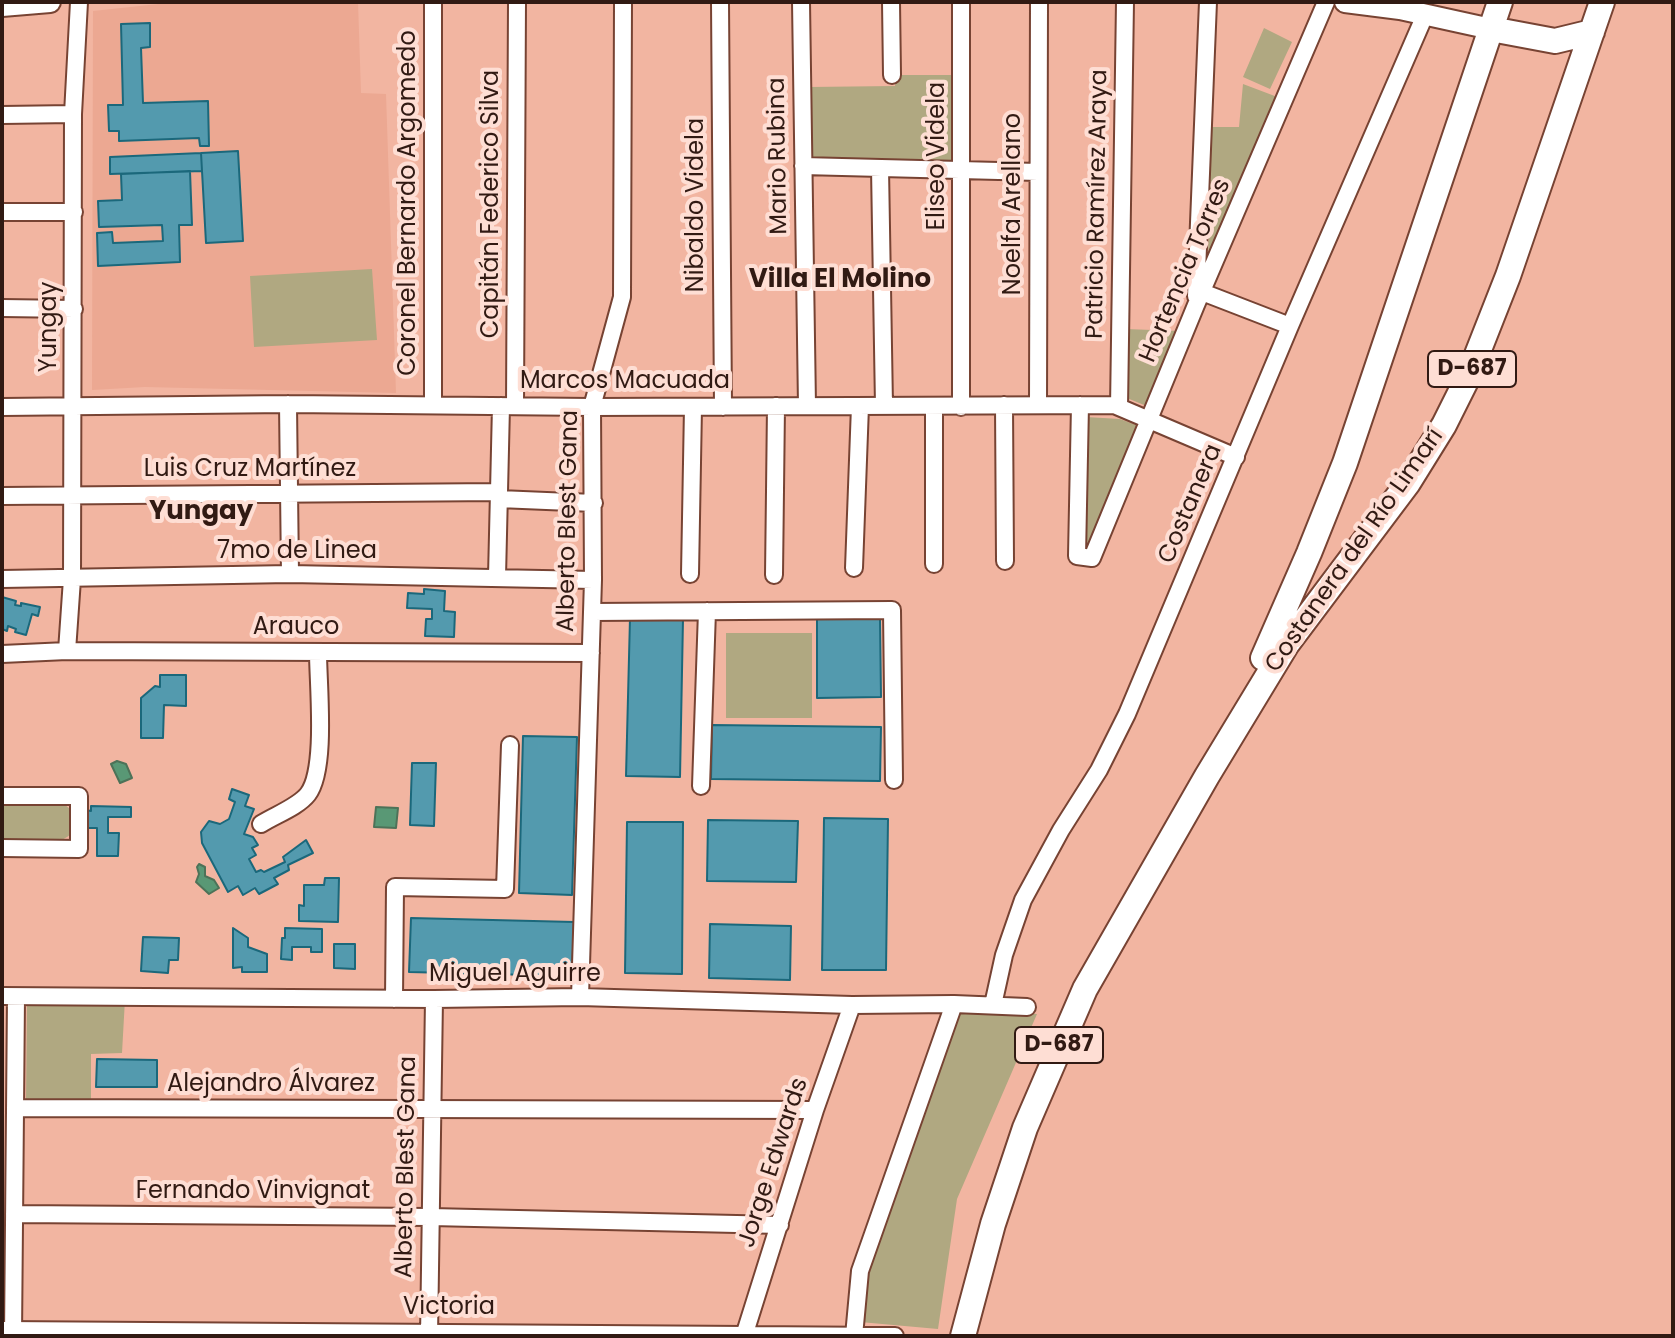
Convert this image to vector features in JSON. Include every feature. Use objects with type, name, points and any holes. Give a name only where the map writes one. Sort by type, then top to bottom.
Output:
[{"type":"highway","name":"Costanera del Río Limarí","points":[[1207,776],[1292,595],[1341,474],[1500,2]]},
{"type":"highway","name":"Costanera del Río Limarí","points":[[963,1336],[998,1209],[1025,1128],[1056,1051],[1104,953],[1287,644],[1390,508],[1454,405],[1494,314],[1602,2]]},
{"type":"highway","points":[[1491,29],[1555,41],[1592,32]]},
{"type":"main road","points":[[2,6],[50,2]]},
{"type":"main road","points":[[1345,2],[1399,6],[1425,15],[1491,29]]},
{"type":"street","name":"Yungay","points":[[67,651],[72,579],[74,406],[73,114],[79,2]]},
{"type":"street","name":"Coronel Bernardo Argomedo","points":[[433,2],[433,404]]},
{"type":"street","name":"Capitán Federico Silva","points":[[497,577],[499,495],[508,406],[517,2]]},
{"type":"street","name":"Alberto Blest Gana","points":[[580,997],[593,580],[592,407],[622,297],[623,2]]},
{"type":"street","name":"Nibaldo Videla","points":[[720,2],[723,407]]},
{"type":"street","name":"Mario Rubina","points":[[801,2],[807,406]]},
{"type":"street","points":[[891,2],[892,75]]},
{"type":"street","name":"Eliseo Videla","points":[[961,2],[961,407]]},
{"type":"street","name":"Noelfa Arellano","points":[[1038,405],[1039,2]]},
{"type":"street","name":"Patricio Ramírez Araya","points":[[1119,407],[1125,2]]},
{"type":"street","points":[[1208,2],[1199,298],[1290,326]]},
{"type":"street","name":"Hortencia Torres","points":[[1080,405],[1077,556],[1092,558],[1326,2]]},
{"type":"street","name":"Costanera","points":[[993,1005],[1004,955],[1023,900],[1061,830],[1099,770],[1127,714],[1425,15]]},
{"type":"street","points":[[2,115],[73,114]]},
{"type":"street","points":[[803,166],[1038,172]]},
{"type":"street","points":[[880,168],[884,406]]},
{"type":"street","points":[[2,212],[74,212]]},
{"type":"street","points":[[2,308],[74,309]]},
{"type":"street","points":[[288,404],[290,574]]},
{"type":"street","name":"Marcos Macuada","points":[[2,407],[288,404],[592,407],[1080,405],[1119,407],[1236,457]]},
{"type":"street","points":[[1004,405],[1005,561]]},
{"type":"street","points":[[774,575],[776,406]]},
{"type":"street","points":[[854,568],[860,406]]},
{"type":"street","points":[[934,406],[934,564]]},
{"type":"street","points":[[690,574],[693,407]]},
{"type":"street","name":"Luis Cruz Martínez","points":[[2,496],[499,495],[594,503]]},
{"type":"street","name":"7mo de Linea","points":[[2,579],[290,574],[593,580]]},
{"type":"street","points":[[592,612],[892,610],[894,780]]},
{"type":"street","points":[[701,786],[707,611]]},
{"type":"street","name":"Arauco","points":[[2,654],[67,651],[591,653]]},
{"type":"street","points":[[261,824],[306,797],[313,784],[319,765],[318,652]]},
{"type":"street","points":[[394,999],[395,887],[505,889],[510,745]]},
{"type":"street","points":[[2,796],[79,796],[79,849],[2,848]]},
{"type":"street","points":[[9,996],[16,1108],[10,1332]]},
{"type":"street","name":"Miguel Aguirre","points":[[9,996],[580,997],[1027,1007]]},
{"type":"street","name":"Alberto Blest Gana","points":[[429,1334],[434,999]]},
{"type":"street","points":[[854,1335],[860,1271],[954,1004]]},
{"type":"street","name":"Jorge Edwards","points":[[745,1335],[815,1110],[852,1005]]},
{"type":"street","name":"Alejandro Álvarez","points":[[16,1108],[815,1110]]},
{"type":"street","name":"Fernando Vinvignat","points":[[14,1214],[431,1217],[780,1225]]},
{"type":"street","name":"Victoria","points":[[10,1332],[895,1336]]},
{"type":"shaded area","points":[[177,2],[358,2],[361,93],[386,94],[396,393],[145,387],[92,390],[93,11]]},
{"type":"shaded area","points":[[1264,28],[1292,42],[1270,89],[1243,77]]},
{"type":"shaded area","points":[[896,75],[958,75],[956,164],[810,162],[809,87],[895,86]]},
{"type":"shaded area","points":[[1243,84],[1280,98],[1208,266],[1210,127],[1239,127]]},
{"type":"shaded area","points":[[372,269],[377,340],[254,347],[250,276]]},
{"type":"shaded area","points":[[1125,329],[1180,331],[1149,407],[1122,396]]},
{"type":"shaded area","points":[[1086,417],[1120,419],[1141,427],[1091,549],[1082,548]]},
{"type":"shaded area","points":[[726,633],[812,633],[812,718],[726,718]]},
{"type":"shaded area","points":[[117,761],[126,764],[132,778],[120,783],[111,764]]},
{"type":"shaded area","points":[[6,801],[65,805],[74,812],[75,830],[52,843],[5,842],[2,840],[2,805]]},
{"type":"shaded area","points":[[376,807],[398,808],[396,828],[374,827]]},
{"type":"shaded area","points":[[199,864],[205,867],[205,876],[214,880],[219,888],[209,894],[196,882]]},
{"type":"shaded area","points":[[27,997],[125,999],[122,1053],[91,1054],[91,1100],[26,1100]]},
{"type":"shaded area","points":[[962,1009],[1037,1014],[957,1199],[938,1329],[860,1322],[868,1273],[911,1141]]},
{"type":"building","points":[[150,23],[150,47],[141,48],[143,103],[208,101],[209,146],[200,146],[199,138],[119,141],[119,131],[109,131],[108,105],[123,105],[121,24]]},
{"type":"building","points":[[238,151],[243,241],[206,243],[201,153]]},
{"type":"building","points":[[201,153],[202,171],[110,174],[110,157]]},
{"type":"building","points":[[190,171],[192,225],[179,225],[180,262],[98,266],[97,233],[112,232],[113,243],[163,241],[162,225],[99,227],[98,201],[122,200],[121,174]]},
{"type":"building","points":[[424,589],[445,591],[444,611],[455,612],[454,637],[425,636],[426,619],[432,619],[432,609],[407,608],[408,593],[424,594]]},
{"type":"building","points":[[2,597],[16,601],[15,605],[21,606],[21,603],[40,607],[38,616],[32,614],[26,635],[8,626],[7,631],[2,629]]},
{"type":"building","points":[[630,618],[683,619],[680,777],[626,776]]},
{"type":"building","points":[[817,619],[880,619],[881,697],[817,698]]},
{"type":"building","points":[[160,675],[186,675],[186,706],[164,705],[163,738],[141,738],[141,698],[155,686],[160,687]]},
{"type":"building","points":[[712,725],[881,727],[880,781],[711,779]]},
{"type":"building","points":[[523,736],[577,737],[572,895],[519,893]]},
{"type":"building","points":[[412,763],[436,763],[434,826],[410,825]]},
{"type":"building","points":[[232,789],[249,795],[245,806],[254,809],[244,834],[253,837],[258,845],[252,848],[256,855],[249,859],[256,872],[264,872],[285,862],[283,857],[306,840],[313,853],[288,865],[289,870],[274,878],[278,884],[259,894],[255,888],[243,895],[238,886],[228,892],[202,843],[201,832],[209,821],[220,824],[229,819],[235,802],[229,799]]},
{"type":"building","points":[[91,806],[131,807],[131,817],[108,817],[108,833],[119,833],[118,856],[97,856],[97,828],[86,828],[86,810],[91,811]]},
{"type":"building","points":[[824,818],[888,819],[886,970],[822,970]]},
{"type":"building","points":[[708,820],[798,821],[796,882],[707,881]]},
{"type":"building","points":[[627,822],[683,822],[682,974],[625,973]]},
{"type":"building","points":[[325,878],[339,878],[338,922],[299,921],[299,905],[304,906],[304,885],[324,885]]},
{"type":"building","points":[[411,918],[574,922],[572,976],[409,972]]},
{"type":"building","points":[[710,924],[791,926],[790,980],[709,978]]},
{"type":"building","points":[[233,928],[248,938],[248,947],[267,954],[267,972],[242,972],[242,967],[233,968]]},
{"type":"building","points":[[285,928],[322,929],[322,952],[311,952],[311,947],[292,947],[292,960],[281,959]]},
{"type":"building","points":[[143,937],[179,938],[178,960],[169,960],[168,973],[141,971]]},
{"type":"building","points":[[334,944],[355,944],[355,969],[334,968]]},
{"type":"building","points":[[97,1059],[157,1060],[157,1087],[96,1087]]},
{"type":"district","name":"Villa El Molino","points":[[840,280]]},
{"type":"district","name":"Yungay","points":[[201,512]]}]
